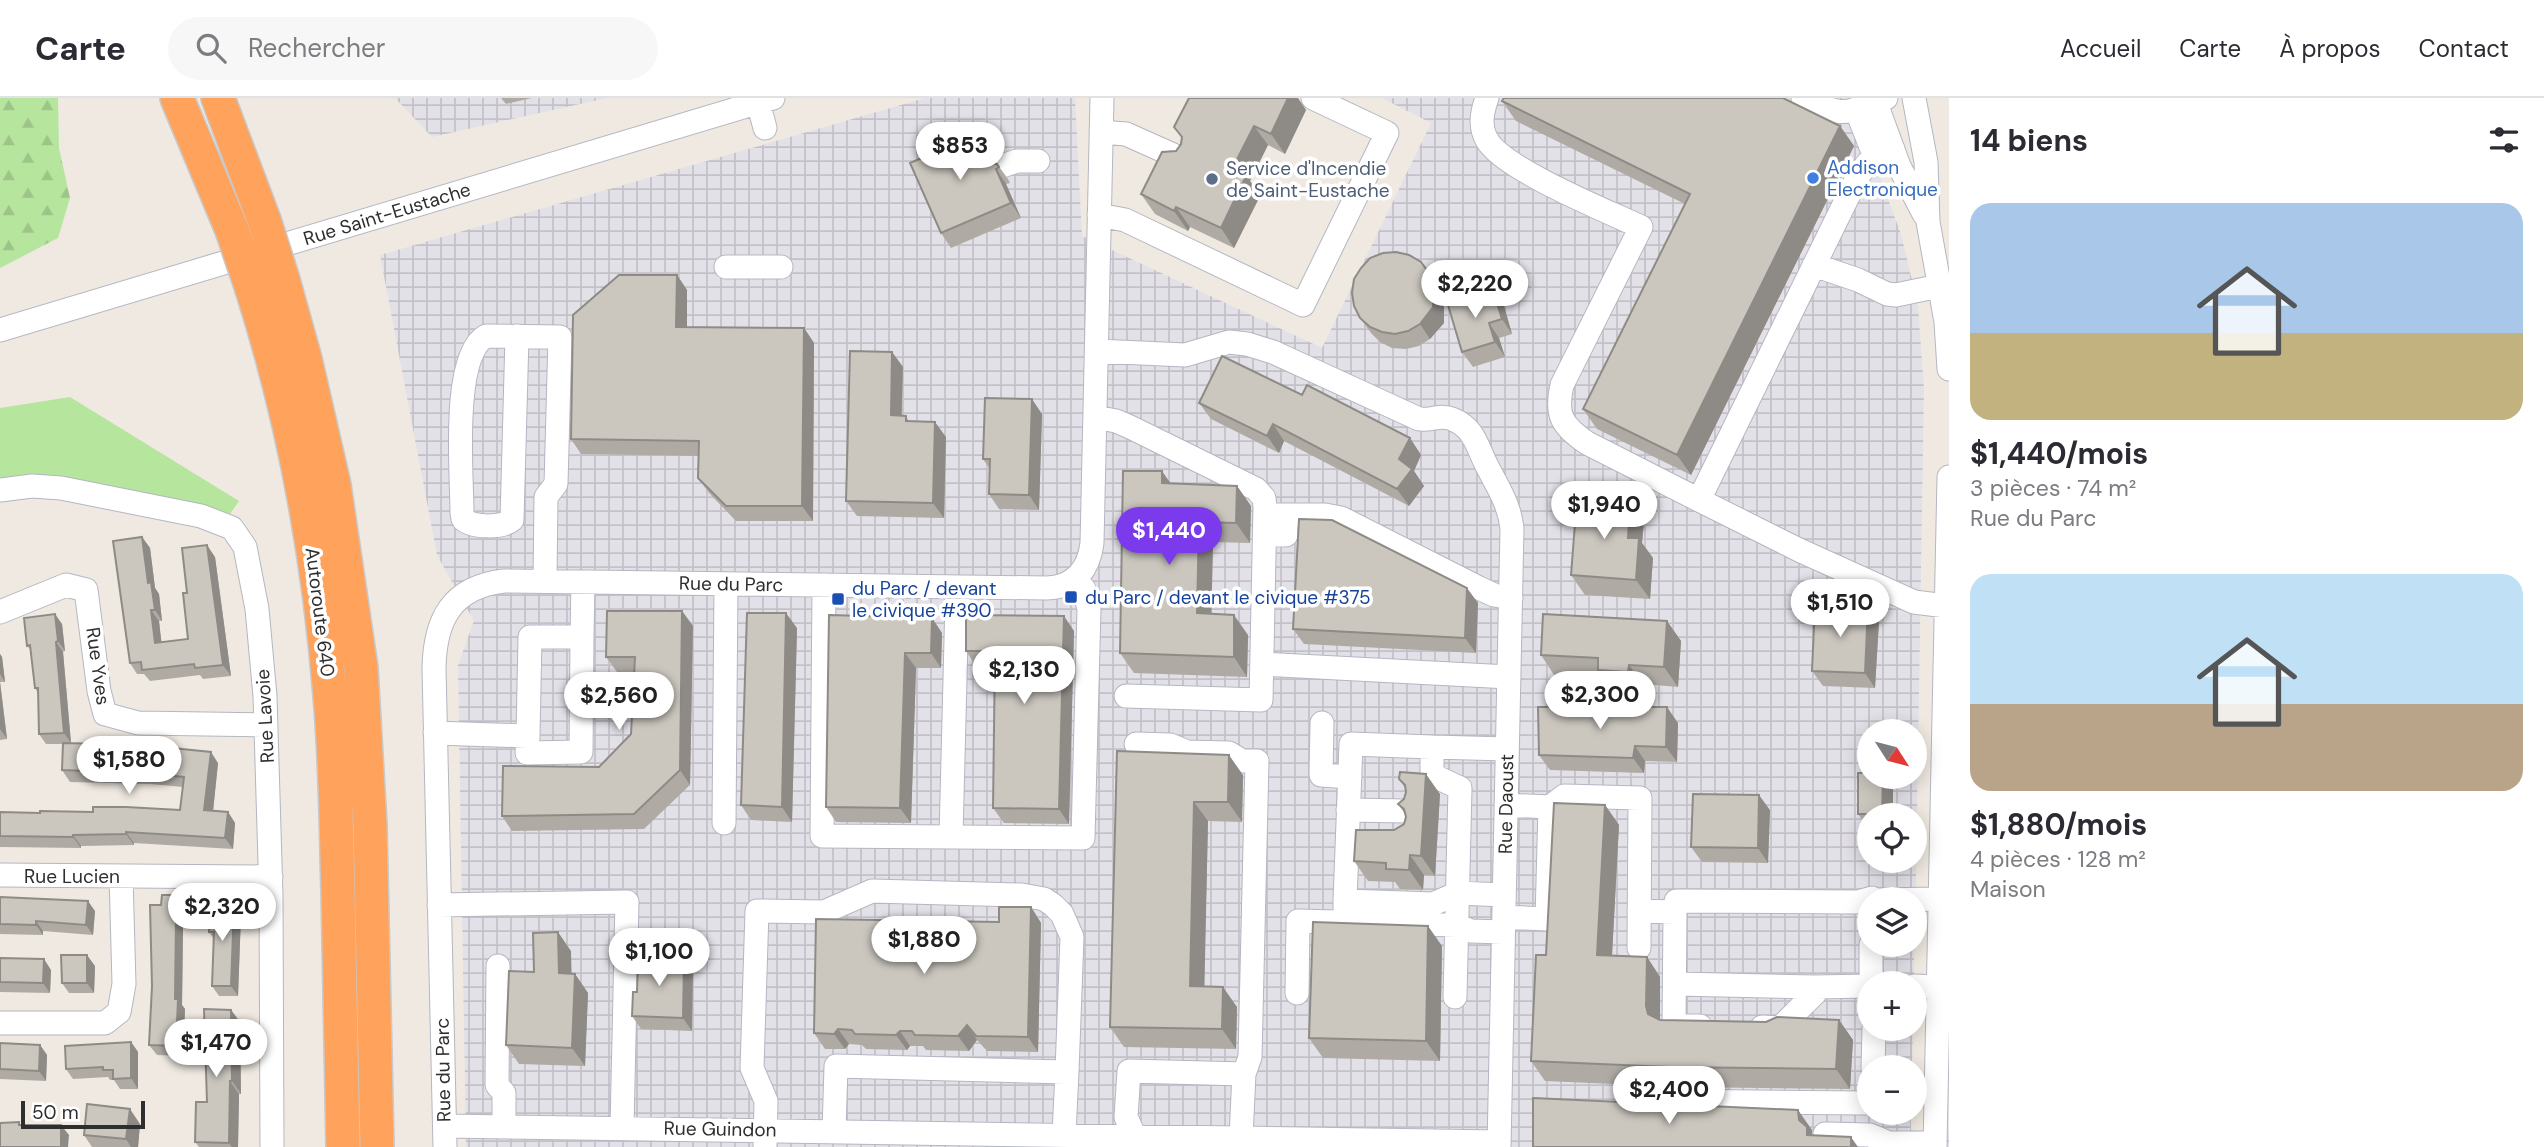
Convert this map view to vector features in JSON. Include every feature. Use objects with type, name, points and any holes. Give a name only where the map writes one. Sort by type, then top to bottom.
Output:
[{"type":"highway","name":"Autoroute 640","points":[[177,98],[232,230],[252,289],[276,374],[313,546],[328,664],[335,775],[343,1147]]},
{"type":"highway","name":"Autoroute 640","points":[[218,98],[264,220],[283,280],[308,371],[334,485],[361,668],[370,825],[377,1147]]},
{"type":"street","points":[[824,585],[822,836],[1083,838],[1088,609],[1086,592],[1075,579],[1087,565],[1092,543],[1102,98]]},
{"type":"street","points":[[1099,215],[1125,220],[1303,305],[1387,134],[1313,98]]},
{"type":"street","points":[[1488,98],[1483,109],[1483,130],[1487,140],[1500,155],[1521,169],[1641,227],[1562,385],[1559,408],[1561,418],[1571,431],[1587,443],[1799,550],[1904,598],[1922,604],[1947,606]]},
{"type":"street","points":[[1803,98],[1838,113],[1873,102],[1884,153],[1927,222]]},
{"type":"street","points":[[1914,98],[1926,162],[1927,222],[1946,322],[1949,369]]},
{"type":"street","points":[[765,128],[766,100]]},
{"type":"street","name":"Rue Saint-Eustache","points":[[0,330],[766,100]]},
{"type":"street","points":[[1101,132],[1136,137],[1182,159]]},
{"type":"street","points":[[1699,500],[1858,176],[1867,163],[1884,153]]},
{"type":"street","points":[[1002,166],[1017,161],[1038,161]]},
{"type":"street","points":[[1814,265],[1858,280],[1887,295],[1940,286]]},
{"type":"street","points":[[726,267],[780,267]]},
{"type":"street","points":[[517,336],[512,520],[501,525],[467,523],[462,513],[463,379],[479,340],[486,336],[517,336],[561,337],[556,484],[546,497],[545,581]]},
{"type":"street","name":"Rue Daoust","points":[[1097,351],[1185,355],[1229,342],[1260,347],[1419,419],[1443,416],[1460,423],[1475,436],[1509,508],[1512,528],[1499,1145]]},
{"type":"street","points":[[1095,417],[1130,426],[1256,489],[1264,498],[1272,521],[1261,700],[1126,696]]},
{"type":"street","points":[[1828,1143],[1870,1135],[1884,1146],[1939,1140],[1933,1099],[1939,987],[1949,477]]},
{"type":"street","name":"Rue Lavoie","points":[[0,490],[32,486],[61,488],[201,516],[232,528],[243,542],[249,561],[258,621],[266,724],[271,877],[272,1147]]},
{"type":"street","points":[[1272,521],[1325,515],[1341,518],[1479,588],[1494,595],[1511,598]]},
{"type":"street","name":"Rue du Parc","points":[[445,1136],[435,640],[448,610],[464,594],[481,585],[504,581],[1055,588],[1075,579]]},
{"type":"street","points":[[582,637],[530,637],[527,752],[581,752],[583,582]]},
{"type":"street","name":"Rue Yves","points":[[0,612],[66,584],[86,590],[99,691],[105,714],[138,723],[266,724]]},
{"type":"street","points":[[724,823],[726,584]]},
{"type":"street","points":[[951,836],[957,600],[962,587]]},
{"type":"street","points":[[1262,664],[1509,677]]},
{"type":"street","points":[[1322,723],[1321,775],[1350,777]]},
{"type":"street","points":[[435,733],[528,736]]},
{"type":"street","points":[[1136,744],[1170,745],[1187,752],[1229,752],[1242,761],[1257,761],[1250,1057],[1244,1074],[1241,1137]]},
{"type":"street","points":[[1345,911],[1351,744],[1507,749]]},
{"type":"street","points":[[1432,747],[1432,775],[1461,788],[1455,997]]},
{"type":"street","points":[[1506,805],[1550,807],[1564,796],[1640,798],[1639,948]]},
{"type":"street","points":[[1297,993],[1298,921],[1345,911],[1433,904],[1458,893],[1504,915],[1547,919],[1550,807]]},
{"type":"street","points":[[1349,810],[1406,811]]},
{"type":"street","points":[[1348,835],[1371,835]]},
{"type":"street","name":"Rue Lucien","points":[[0,875],[271,877]]},
{"type":"street","points":[[0,1023],[105,1023],[119,1012],[124,984],[121,876]]},
{"type":"street","points":[[766,1138],[766,1101],[752,1069],[757,911],[824,912],[872,891],[1022,895],[1044,899],[1062,914],[1072,937],[1064,1134]]},
{"type":"street","points":[[1927,899],[1940,899]]},
{"type":"street","points":[[1815,987],[1815,993],[1780,1028],[1674,1026],[1675,901],[1857,902]]},
{"type":"street","points":[[439,905],[627,902],[622,1127]]},
{"type":"street","points":[[1345,911],[1457,925],[1471,931],[1504,915]]},
{"type":"street","points":[[1639,911],[1675,912]]},
{"type":"street","points":[[498,966],[497,1085],[504,1093],[504,1127]]},
{"type":"street","points":[[1675,984],[1857,986]]},
{"type":"street","points":[[1927,987],[1939,987]]},
{"type":"street","points":[[841,1136],[836,1066],[1067,1072]]},
{"type":"street","points":[[1134,1141],[1126,1117],[1129,1071],[1244,1074]]},
{"type":"street","points":[[1665,1101],[1857,1103]]},
{"type":"street","name":"Rue Guindon","points":[[445,1136],[504,1127],[622,1127],[645,1137],[841,1136],[949,1140],[1064,1134],[1134,1141],[1241,1137],[1499,1145]]},
{"type":"shaded area","points":[[395,98],[607,98],[432,137]]},
{"type":"shaded area","points":[[925,98],[1075,98],[1082,236],[1322,348],[1431,123],[1382,98],[1850,98],[1901,234],[1918,306],[1924,389],[1919,719],[1857,719],[1857,789],[1917,789],[1917,803],[1857,803],[1857,873],[1916,873],[1916,887],[1857,887],[1857,957],[1914,957],[1914,971],[1857,971],[1857,1041],[1913,1041],[1912,1055],[1857,1055],[1857,1125],[1911,1125],[1911,1130],[1949,1130],[1949,1147],[466,1147],[458,665],[474,621],[437,555],[380,255]]},
{"type":"green space","points":[[0,98],[58,98],[59,148],[70,198],[58,238],[0,268]]},
{"type":"green space","points":[[70,397],[239,501],[230,514],[186,503],[0,481],[0,408]]},
{"type":"building","name":"Service d'Incendie de Saint-Eustache","points":[[1189,98],[1288,98],[1271,134],[1254,126],[1232,169],[1246,176],[1221,228],[1176,207],[1174,211],[1141,194],[1162,152],[1176,151],[1181,144],[1182,137],[1174,127]]},
{"type":"building","points":[[1504,98],[1783,98],[1840,126],[1677,455],[1583,409],[1690,194],[1502,101]]},
{"type":"building","points":[[982,128],[986,138],[978,147],[978,156],[988,164],[997,164],[999,167],[996,169],[1011,203],[941,233],[910,163],[938,151],[936,146]]},
{"type":"building","points":[[1396,252],[1421,262],[1434,286],[1433,307],[1420,324],[1395,334],[1370,327],[1360,318],[1352,293],[1354,279],[1370,258]]},
{"type":"building","points":[[619,275],[677,275],[676,327],[804,328],[802,506],[726,506],[698,478],[699,441],[571,439],[573,315]]},
{"type":"building","points":[[1493,291],[1502,319],[1489,323],[1495,342],[1462,352],[1448,305]]},
{"type":"building","points":[[850,351],[892,352],[891,415],[906,416],[906,421],[935,422],[933,503],[846,501]]},
{"type":"building","points":[[1222,356],[1302,395],[1307,385],[1410,438],[1399,459],[1412,469],[1397,489],[1273,424],[1267,436],[1199,403]]},
{"type":"building","points":[[985,398],[1032,399],[1029,495],[989,494],[990,459],[983,459]]},
{"type":"building","points":[[1123,471],[1162,471],[1162,483],[1237,486],[1236,523],[1199,522],[1197,613],[1234,615],[1234,657],[1120,653]]},
{"type":"building","points":[[1577,498],[1630,502],[1628,538],[1639,538],[1636,580],[1571,575]]},
{"type":"building","points":[[1299,519],[1332,520],[1467,588],[1465,638],[1293,629]]},
{"type":"building","points":[[142,537],[148,583],[151,582],[155,610],[151,610],[155,643],[188,639],[182,548],[207,545],[223,665],[195,668],[194,664],[142,670],[141,662],[130,663],[113,541]]},
{"type":"building","points":[[1815,604],[1868,606],[1865,673],[1812,671]]},
{"type":"building","points":[[607,611],[682,611],[680,770],[634,814],[502,816],[503,766],[599,767],[631,734],[635,657],[606,657]]},
{"type":"building","points":[[747,613],[786,613],[782,807],[741,805]]},
{"type":"building","points":[[55,614],[64,733],[39,734],[38,688],[35,688],[24,618]]},
{"type":"building","points":[[1543,614],[1667,621],[1664,667],[1629,665],[1628,672],[1598,670],[1598,658],[1541,655]]},
{"type":"building","points":[[829,615],[932,618],[931,653],[905,653],[900,808],[826,807]]},
{"type":"building","points":[[966,615],[1064,616],[1059,809],[993,808],[995,651],[966,651]]},
{"type":"building","points":[[1538,707],[1667,707],[1666,747],[1635,746],[1633,758],[1539,755]]},
{"type":"building","points":[[63,743],[142,745],[211,752],[204,810],[228,812],[225,838],[126,832],[73,837],[0,836],[0,812],[93,812],[93,807],[180,810],[184,777],[62,770]]},
{"type":"building","points":[[1117,751],[1229,755],[1228,802],[1194,802],[1190,986],[1223,987],[1222,1029],[1110,1027]]},
{"type":"building","points":[[1400,772],[1426,774],[1421,856],[1410,855],[1409,870],[1386,869],[1386,863],[1354,861],[1356,830],[1394,830],[1404,824],[1404,809],[1398,804],[1404,799],[1406,792],[1405,785],[1399,779]]},
{"type":"building","points":[[1858,789],[1883,789],[1882,803],[1858,803]]},
{"type":"building","points":[[1693,794],[1759,795],[1758,848],[1691,847]]},
{"type":"building","points":[[1554,803],[1605,805],[1597,955],[1647,957],[1648,1014],[1660,1020],[1766,1022],[1777,1017],[1839,1020],[1836,1069],[1669,1067],[1531,1061],[1536,955],[1546,955]]},
{"type":"building","points":[[162,895],[185,895],[184,917],[176,917],[176,1046],[149,1045],[152,986],[150,905],[161,905]]},
{"type":"building","points":[[0,897],[88,901],[86,925],[36,921],[36,925],[0,924]]},
{"type":"building","points":[[210,904],[234,905],[231,986],[212,986],[214,932],[209,932]]},
{"type":"building","points":[[999,907],[1031,907],[1028,1037],[976,1036],[967,1025],[958,1036],[915,1035],[912,1031],[900,1031],[896,1035],[855,1034],[852,1030],[838,1029],[834,1034],[814,1033],[816,919],[999,922]]},
{"type":"building","points":[[1313,922],[1428,926],[1426,1041],[1309,1038]]},
{"type":"building","points":[[558,932],[559,973],[575,974],[572,1048],[506,1045],[509,971],[534,972],[533,933]]},
{"type":"building","points":[[61,955],[87,955],[87,983],[62,983]]},
{"type":"building","points":[[638,957],[684,959],[683,1018],[632,1016],[633,992],[637,992]]},
{"type":"building","points":[[0,958],[44,959],[43,983],[0,982]]},
{"type":"building","points":[[204,1009],[231,1010],[229,1143],[195,1142],[196,1102],[207,1102]]},
{"type":"building","points":[[131,1042],[131,1078],[113,1079],[113,1070],[103,1070],[103,1067],[66,1069],[65,1046]]},
{"type":"building","points":[[0,1043],[40,1045],[39,1071],[0,1069]]},
{"type":"building","points":[[1533,1098],[1798,1110],[1799,1120],[1807,1127],[1807,1135],[1851,1137],[1851,1147],[1533,1147]]},
{"type":"building","points":[[87,1104],[130,1109],[126,1139],[84,1135]]},
{"type":"building","points":[[19,1122],[19,1125],[61,1125],[61,1147],[0,1147],[0,1123]]},
{"type":"place","name":"Addison Electronique","points":[[1813,178]]},
{"type":"place","name":"Service d'Incendie de Saint-Eustache","points":[[1212,179]]},
{"type":"place","name":"du Parc / devant le civique #375","points":[[1071,597]]},
{"type":"place","name":"du Parc / devant le civique #390","points":[[838,599]]}]
